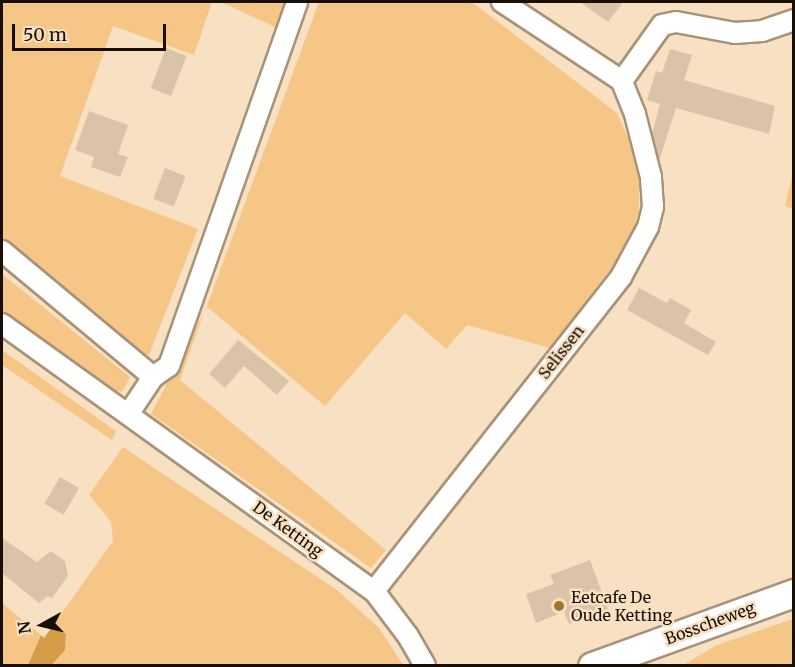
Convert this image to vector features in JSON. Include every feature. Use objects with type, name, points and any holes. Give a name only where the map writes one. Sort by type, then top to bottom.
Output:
[{"type":"main road","name":"Bosscheweg","points":[[617,661],[794,593]]},
{"type":"street","points":[[129,413],[153,377],[170,366],[297,2]]},
{"type":"street","points":[[502,2],[622,81],[662,26],[676,22],[735,33],[762,31],[794,20]]},
{"type":"street","name":"Selissen","points":[[374,591],[621,276],[648,227],[653,207],[651,177],[635,114],[622,81]]},
{"type":"street","points":[[2,251],[153,377]]},
{"type":"street","name":"De Ketting","points":[[2,324],[374,591],[408,636],[424,666]]},
{"type":"shaded area","points":[[2,2],[212,2],[194,55],[113,26],[60,176],[198,229],[149,355],[139,353],[2,239]]},
{"type":"shaded area","points":[[221,2],[287,2],[277,28]]},
{"type":"shaded area","points":[[319,2],[472,2],[617,113],[639,162],[639,211],[628,246],[550,348],[467,325],[446,349],[405,313],[325,406],[207,307]]},
{"type":"shaded area","points":[[793,172],[793,209],[785,206]]},
{"type":"shaded area","points":[[2,274],[130,377],[123,391],[94,392],[2,324]]},
{"type":"shaded area","points":[[204,312],[180,380],[386,550],[371,568],[151,414]]},
{"type":"shaded area","points":[[2,350],[116,431],[112,440],[2,365]]},
{"type":"shaded area","points":[[123,447],[337,590],[379,628],[403,665],[52,666],[65,650],[66,634],[54,624],[113,541],[111,522],[89,495]]},
{"type":"shaded area","points":[[2,603],[41,635],[28,665],[2,665]]},
{"type":"shaded area","points":[[793,619],[793,665],[683,665],[717,645]]},
{"type":"shaded area","points":[[54,624],[66,634],[65,650],[52,665],[28,665],[41,635],[44,638]]},
{"type":"building","points":[[580,2],[623,2],[608,22]]},
{"type":"building","points":[[166,48],[187,56],[171,96],[151,88]]},
{"type":"building","points":[[670,49],[692,55],[684,80],[775,106],[769,134],[676,108],[659,161],[652,134],[660,104],[647,100],[656,71],[662,73]]},
{"type":"building","points":[[89,111],[128,125],[118,154],[128,157],[120,177],[91,167],[94,157],[75,150]]},
{"type":"building","points":[[165,168],[186,176],[174,207],[153,199]]},
{"type":"building","points":[[639,288],[667,303],[670,298],[691,310],[684,323],[716,342],[708,355],[627,310]]},
{"type":"building","points":[[238,340],[289,381],[277,395],[244,366],[225,388],[209,374]]},
{"type":"building","points":[[60,477],[79,488],[64,515],[44,504]]},
{"type":"building","points":[[2,538],[37,562],[51,551],[65,561],[68,576],[52,598],[48,596],[39,603],[2,573]]},
{"type":"building","points":[[590,560],[608,609],[569,624],[564,612],[536,623],[526,594],[554,584],[550,575]]},
{"type":"place","name":"Eetcafe De Oude Ketting","points":[[559,606]]}]
